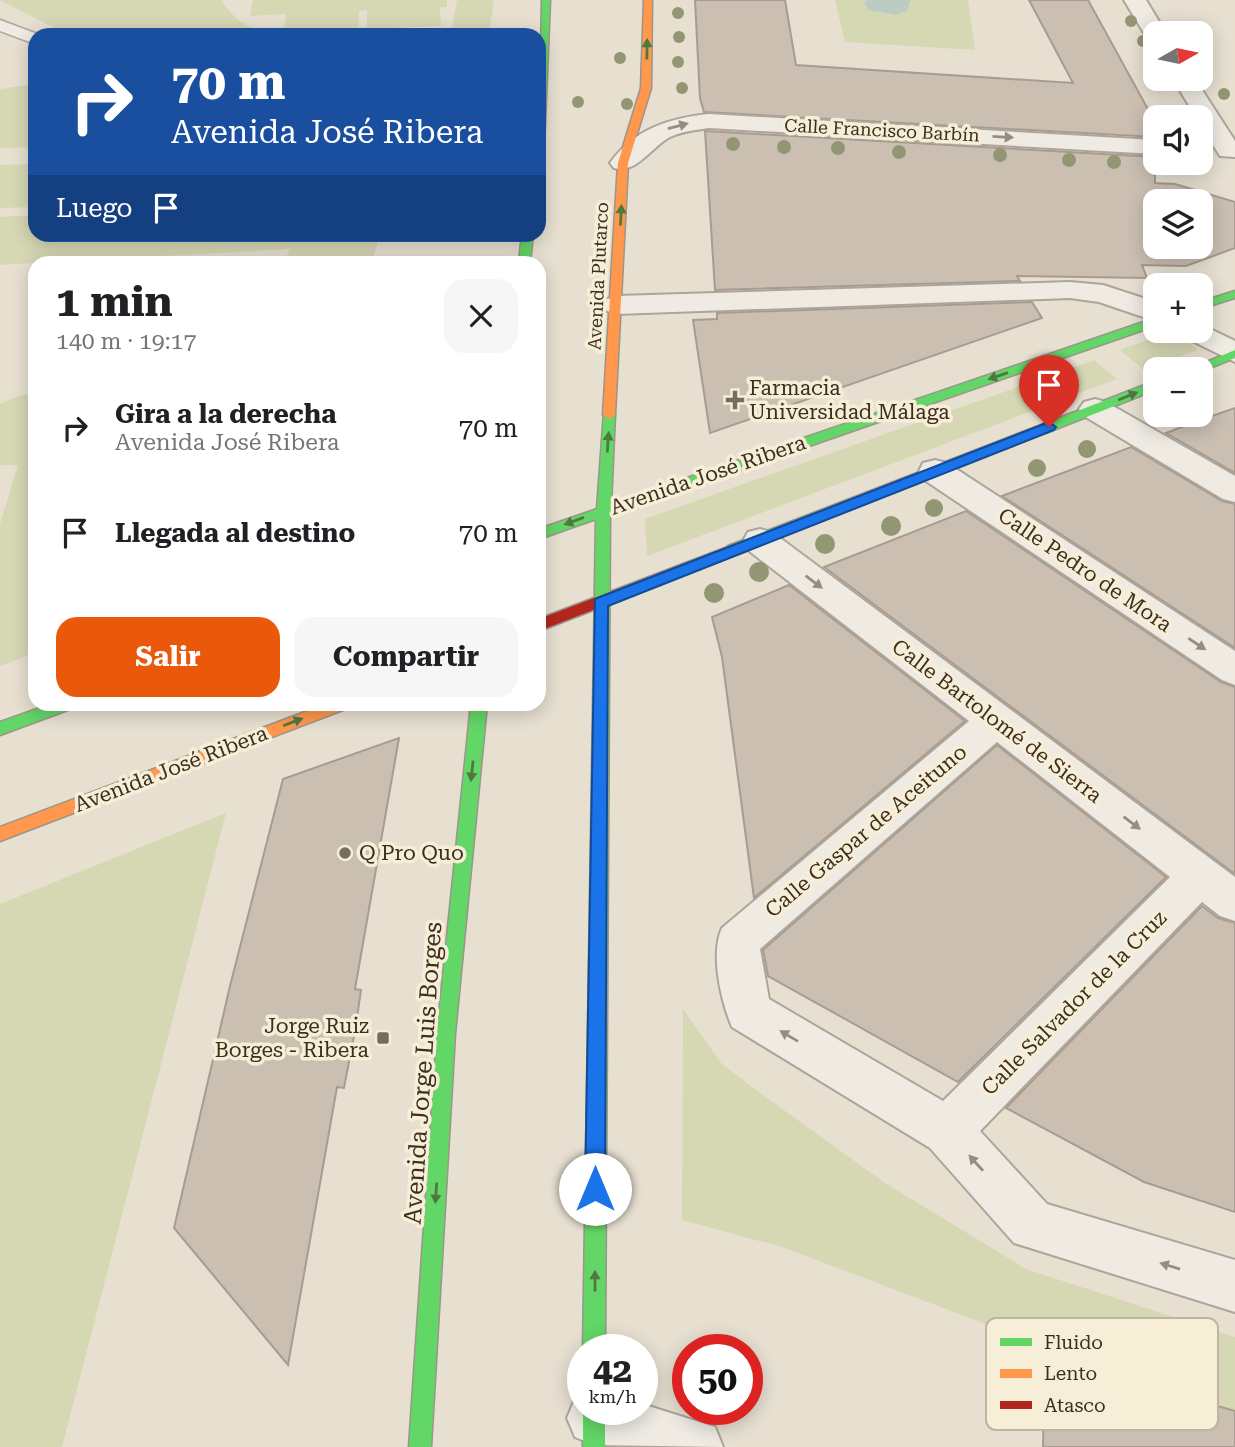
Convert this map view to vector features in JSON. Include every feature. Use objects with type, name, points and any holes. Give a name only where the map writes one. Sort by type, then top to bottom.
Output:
[{"type":"main road","points":[[545,28],[546,0]]},
{"type":"main road","name":"Avenida Plutarco","points":[[600,603],[624,163],[646,88],[648,0]]},
{"type":"main road","points":[[1213,302],[1235,294]]},
{"type":"main road","name":"Avenida José Ribera","points":[[546,531],[1143,325]]},
{"type":"main road","points":[[1213,362],[1235,354]]},
{"type":"main road","points":[[546,622],[1143,390]]},
{"type":"main road","points":[[594,1334],[600,603]]},
{"type":"main road","points":[[0,729],[48,711]]},
{"type":"main road","name":"Avenida José Ribera","points":[[0,834],[324,711]]},
{"type":"main road","name":"Avenida Jorge Luis Borges","points":[[420,1447],[446,1034],[478,711]]},
{"type":"street","points":[[1135,0],[1148,21]]},
{"type":"street","points":[[1192,91],[1232,151]]},
{"type":"street","name":"Calle Francisco Barbín","points":[[624,163],[650,136],[680,123],[709,121],[1143,145]]},
{"type":"street","points":[[1213,150],[1232,151]]},
{"type":"street","points":[[617,305],[1070,290],[1103,294],[1143,308]]},
{"type":"street","points":[[1213,342],[1235,354]]},
{"type":"street","points":[[1095,409],[1235,491]]},
{"type":"street","name":"Calle Pedro de Mora","points":[[935,471],[1235,670]]},
{"type":"street","name":"Calle Bartolomé de Sierra","points":[[760,541],[1235,902]]},
{"type":"street","name":"Calle Gaspar de Aceituno","points":[[947,1131],[747,1012],[737,942],[996,720]]},
{"type":"street","name":"Calle Salvador de la Cruz","points":[[947,1131],[1200,875]]},
{"type":"street","points":[[947,1131],[1032,1225],[1235,1286]]},
{"type":"street","points":[[598,1425],[695,1447]]},
{"type":"lane","points":[[0,25],[28,36]]},
{"type":"green space","points":[[0,0],[221,0],[233,15],[252,28],[54,28]]},
{"type":"green space","points":[[253,0],[447,0],[447,7],[440,7],[441,26],[367,28],[367,10],[359,11],[358,28],[284,28],[286,14],[250,16]]},
{"type":"green space","points":[[457,0],[494,0],[490,28],[451,28]]},
{"type":"green space","points":[[835,0],[869,0],[864,3],[878,12],[895,15],[911,4],[911,0],[968,0],[975,50],[845,42]]},
{"type":"green space","points":[[28,85],[28,147],[0,148],[0,89]]},
{"type":"green space","points":[[28,164],[28,207],[0,208],[0,165]]},
{"type":"green space","points":[[28,215],[28,242],[378,242],[374,256],[287,256],[290,249],[163,256],[28,256],[28,263],[0,265],[0,217]]},
{"type":"green space","points":[[1143,342],[1189,343],[1198,350],[1179,357],[1143,357],[1143,369],[1120,350]]},
{"type":"green space","points":[[1094,360],[1117,379],[647,556],[645,519]]},
{"type":"green space","points":[[28,394],[28,656],[0,666],[0,524],[18,465],[0,465],[0,404]]},
{"type":"green space","points":[[226,813],[62,1447],[0,1447],[0,904]]},
{"type":"green space","points":[[683,1009],[721,1063],[885,1183],[1026,1269],[1177,1318],[986,1318],[986,1324],[782,1247],[682,1220]]},
{"type":"green space","points":[[1218,1331],[1235,1337],[1235,1411],[1218,1406]]},
{"type":"shaded area","points":[[911,0],[907,11],[895,15],[869,10],[864,2]]},
{"type":"building","points":[[695,0],[785,0],[796,65],[1073,83],[1029,0],[1088,0],[1146,105],[1143,105],[1143,136],[704,112],[700,98]]},
{"type":"building","points":[[705,131],[1143,156],[1143,175],[1155,175],[1155,183],[1175,184],[1192,189],[1143,189],[1143,259],[1205,259],[1186,266],[1142,265],[1145,273],[1143,278],[1017,276],[1020,281],[715,290]]},
{"type":"building","points":[[1213,195],[1235,202],[1235,248],[1213,256]]},
{"type":"building","points":[[1032,302],[1042,318],[710,433],[693,320],[717,319],[717,313]]},
{"type":"building","points":[[1235,408],[1235,473],[1166,433],[1182,427],[1213,427],[1213,416]]},
{"type":"building","points":[[1131,447],[1222,501],[1235,504],[1235,648],[1002,496]]},
{"type":"building","points":[[966,511],[1221,682],[1235,687],[1235,874],[824,567]]},
{"type":"building","points":[[789,585],[965,721],[754,898],[722,657],[712,617]]},
{"type":"building","points":[[399,738],[355,989],[361,990],[355,1031],[344,1088],[337,1087],[288,1365],[174,1228],[230,986],[283,779]]},
{"type":"building","points":[[997,745],[1166,877],[958,1082],[768,976],[763,950]]},
{"type":"building","points":[[1202,906],[1218,918],[1235,923],[1235,1212],[1144,1182],[1006,1108]]},
{"type":"building","points":[[1218,1406],[1235,1411],[1235,1447],[1043,1447],[1043,1430],[1218,1430]]},
{"type":"traffic: fast","points":[[545,28],[546,0]]},
{"type":"traffic: fast","points":[[526,256],[527,242]]},
{"type":"traffic: fast","points":[[1213,302],[1235,294]]},
{"type":"traffic: fast","points":[[546,532],[1143,326]]},
{"type":"traffic: fast","points":[[1213,362],[1235,354]]},
{"type":"traffic: fast","points":[[733,550],[1143,390]]},
{"type":"traffic: fast","points":[[594,1334],[601,557],[609,415]]},
{"type":"traffic: fast","points":[[0,729],[48,711]]},
{"type":"traffic: fast","points":[[420,1447],[446,1034],[478,711]]},
{"type":"traffic: fast","points":[[594,1425],[594,1447]]},
{"type":"traffic: slow","points":[[609,415],[623,163],[646,88],[648,0]]},
{"type":"traffic: slow","points":[[0,834],[324,711]]},
{"type":"traffic: jam","points":[[546,622],[733,550]]},
{"type":"place","name":"Farmacia Universidad Málaga","points":[[735,400]]},
{"type":"place","name":"Q Pro Quo","points":[[345,853]]},
{"type":"place","name":"Jorge Ruiz Borges - Ribera","points":[[383,1038]]},
{"type":"route","points":[[595,1189],[600,603],[1049,427]]}]
